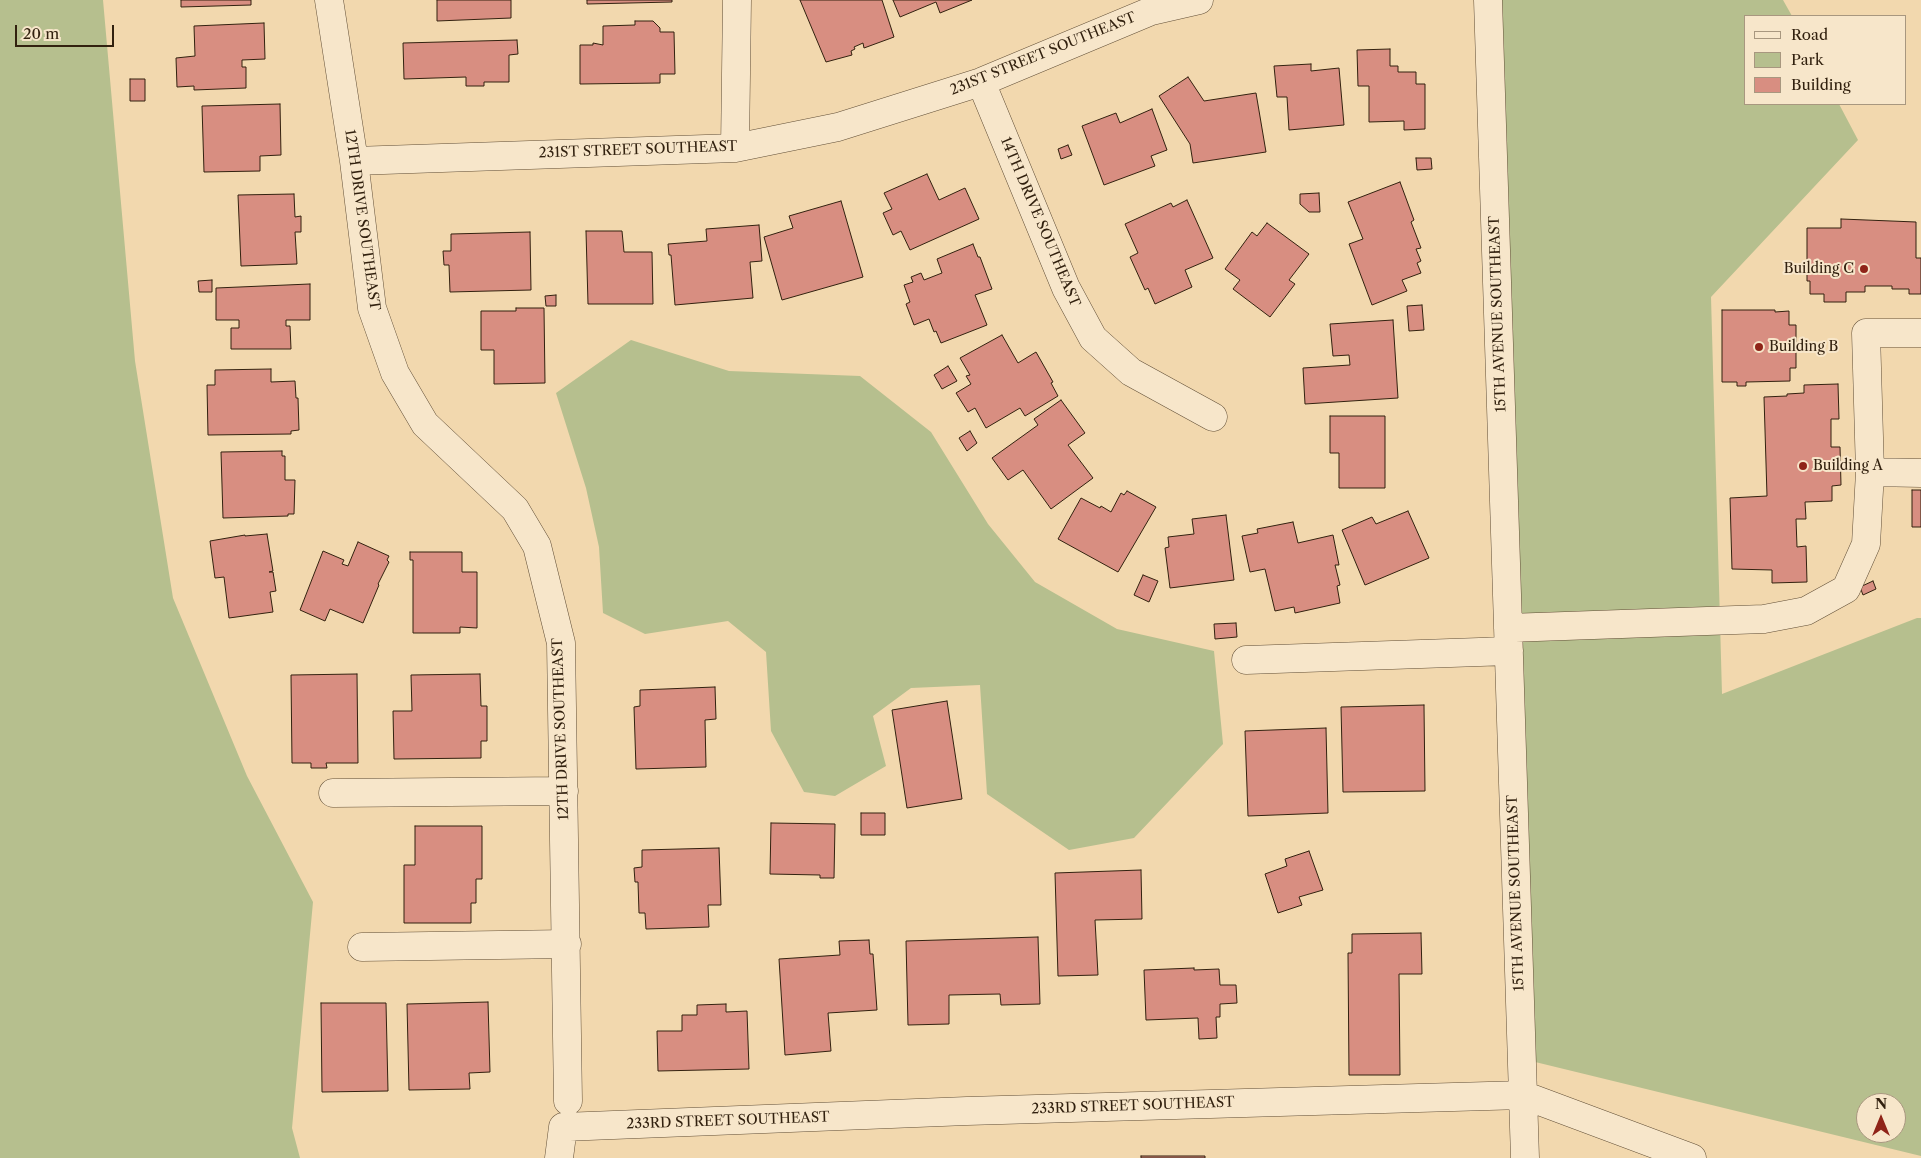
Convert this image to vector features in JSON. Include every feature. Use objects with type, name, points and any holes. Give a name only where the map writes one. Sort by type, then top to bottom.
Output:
[{"type":"street","name":"12TH DRIVE SOUTHEAST","points":[[329,0],[354,161],[372,308],[395,374],[426,424],[515,508],[537,546],[561,643],[568,1101]]},
{"type":"street","points":[[735,148],[738,0]]},
{"type":"street","name":"231ST STREET SOUTHEAST","points":[[354,161],[735,148],[838,128],[981,82],[1150,11],[1199,0]]},
{"type":"street","name":"15TH AVENUE SOUTHEAST","points":[[1488,0],[1525,1158]]},
{"type":"street","name":"14TH DRIVE SOUTHEAST","points":[[981,82],[1066,288],[1093,338],[1131,372],[1213,417]]},
{"type":"street","points":[[1246,660],[1764,620],[1806,611],[1846,589],[1866,544],[1870,472],[1866,333],[1921,333]]},
{"type":"street","points":[[1870,472],[1921,473]]},
{"type":"street","points":[[333,793],[564,791]]},
{"type":"street","points":[[362,948],[567,944]]},
{"type":"street","name":"233RD STREET SOUTHEAST","points":[[558,1158],[562,1127],[977,1111],[1523,1095],[1692,1158]]},
{"type":"green space","points":[[0,0],[103,0],[135,361],[173,598],[247,776],[313,902],[292,1128],[300,1158],[0,1158]]},
{"type":"green space","points":[[1488,0],[1783,0],[1791,15],[1744,15],[1744,105],[1840,105],[1858,140],[1711,297],[1722,694],[1921,618],[1921,1156],[1868,1143],[1906,1143],[1906,1093],[1856,1093],[1856,1140],[1527,1060]]},
{"type":"green space","points":[[631,340],[729,371],[860,376],[931,432],[988,524],[1035,582],[1117,629],[1214,651],[1223,744],[1134,838],[1069,850],[987,794],[980,685],[911,688],[873,716],[886,766],[835,796],[804,792],[771,731],[766,652],[728,621],[645,634],[603,613],[599,547],[586,488],[556,393]]},
{"type":"building","points":[[181,0],[251,0],[251,5],[181,7]]},
{"type":"building","points":[[437,0],[511,0],[511,18],[437,21]]},
{"type":"building","points":[[587,0],[672,0],[672,2],[587,4]]},
{"type":"building","points":[[800,0],[882,0],[894,37],[864,48],[863,43],[854,47],[855,49],[851,51],[852,55],[826,62]]},
{"type":"building","points":[[893,0],[972,0],[940,13],[936,2],[900,17]]},
{"type":"building","points":[[635,21],[653,21],[660,28],[660,32],[674,32],[675,74],[660,74],[660,83],[580,84],[580,45],[593,45],[593,43],[603,45],[603,26],[635,25]]},
{"type":"building","points":[[264,23],[265,59],[242,60],[242,67],[246,67],[246,88],[194,90],[194,86],[177,87],[176,58],[195,56],[194,26]]},
{"type":"building","points":[[517,40],[518,54],[509,55],[509,82],[484,82],[484,86],[466,86],[466,77],[404,79],[403,43]]},
{"type":"building","points":[[1390,49],[1390,66],[1398,66],[1398,72],[1416,72],[1416,84],[1425,84],[1425,129],[1404,130],[1404,121],[1369,122],[1369,86],[1358,86],[1357,50]]},
{"type":"building","points":[[1311,64],[1311,71],[1339,68],[1344,125],[1289,130],[1287,97],[1277,97],[1274,66]]},
{"type":"building","points":[[1188,77],[1204,101],[1256,93],[1266,152],[1193,163],[1190,144],[1159,96]]},
{"type":"building","points":[[130,79],[145,79],[145,101],[130,101]]},
{"type":"building","points":[[280,104],[281,155],[260,156],[260,171],[204,172],[202,106]]},
{"type":"building","points":[[1152,109],[1167,150],[1151,156],[1155,166],[1104,185],[1082,126],[1116,113],[1120,123]]},
{"type":"building","points":[[1068,145],[1072,155],[1061,159],[1058,149]]},
{"type":"building","points":[[1416,158],[1431,158],[1432,169],[1417,170]]},
{"type":"building","points":[[927,174],[939,200],[965,188],[979,219],[910,250],[901,231],[893,235],[883,213],[892,209],[884,193]]},
{"type":"building","points":[[1400,182],[1414,220],[1411,222],[1421,248],[1416,249],[1421,261],[1417,263],[1421,273],[1402,280],[1407,291],[1372,305],[1349,244],[1363,239],[1348,202]]},
{"type":"building","points":[[1319,193],[1320,212],[1309,212],[1300,204],[1300,194]]},
{"type":"building","points":[[294,194],[295,217],[301,216],[301,232],[295,232],[297,264],[241,266],[238,195]]},
{"type":"building","points":[[1187,200],[1213,258],[1185,270],[1192,287],[1155,304],[1148,288],[1145,290],[1130,257],[1138,253],[1125,224],[1171,203],[1173,207]]},
{"type":"building","points":[[841,201],[863,277],[782,300],[764,237],[793,228],[789,216]]},
{"type":"building","name":"Building C","points":[[1841,219],[1916,222],[1916,258],[1921,258],[1921,294],[1909,294],[1909,289],[1892,289],[1892,286],[1865,286],[1865,292],[1846,292],[1846,302],[1824,302],[1824,294],[1810,294],[1810,281],[1807,281],[1807,228],[1841,228]]},
{"type":"building","points":[[1267,223],[1309,254],[1289,280],[1295,284],[1270,317],[1233,289],[1240,280],[1225,269],[1252,232],[1257,236]]},
{"type":"building","points":[[759,225],[762,261],[750,262],[753,298],[675,305],[671,255],[669,255],[668,244],[707,241],[706,229]]},
{"type":"building","points":[[586,231],[622,231],[624,252],[652,252],[653,304],[588,304]]},
{"type":"building","points":[[530,232],[531,290],[450,292],[449,265],[444,265],[443,251],[451,251],[451,234]]},
{"type":"building","points":[[973,244],[992,289],[975,295],[987,325],[941,343],[929,319],[914,325],[906,304],[910,302],[904,285],[913,282],[911,277],[921,273],[924,280],[942,273],[937,259]]},
{"type":"building","points":[[212,280],[212,292],[199,292],[198,281]]},
{"type":"building","points":[[310,284],[310,320],[286,320],[286,326],[290,326],[291,349],[231,349],[231,328],[239,328],[239,320],[216,320],[216,288]]},
{"type":"building","points":[[556,295],[556,306],[546,306],[545,296]]},
{"type":"building","points":[[1422,305],[1424,330],[1409,331],[1407,306]]},
{"type":"building","points":[[516,308],[544,308],[545,383],[494,384],[494,350],[481,350],[481,311],[516,311]]},
{"type":"building","name":"Building B","points":[[1722,310],[1789,311],[1789,325],[1796,325],[1796,368],[1790,368],[1790,381],[1746,382],[1746,386],[1737,386],[1737,382],[1722,382]]},
{"type":"building","points":[[1393,320],[1398,398],[1305,404],[1303,368],[1350,365],[1349,355],[1333,356],[1330,324]]},
{"type":"building","points":[[1002,335],[1018,363],[1036,352],[1053,382],[1051,383],[1058,396],[1025,416],[1020,408],[986,428],[975,408],[968,412],[956,393],[971,384],[966,376],[970,375],[960,358]]},
{"type":"building","points":[[948,366],[957,381],[942,389],[934,375]]},
{"type":"building","points":[[271,369],[271,382],[295,381],[296,398],[298,398],[299,430],[291,431],[291,434],[208,435],[207,385],[215,385],[215,370]]},
{"type":"building","name":"Building A","points":[[1838,384],[1839,419],[1831,419],[1831,447],[1840,447],[1841,485],[1832,486],[1832,501],[1805,502],[1806,519],[1796,519],[1797,547],[1806,546],[1807,582],[1772,583],[1772,570],[1732,569],[1730,498],[1767,496],[1764,397],[1804,393],[1804,385]]},
{"type":"building","points":[[1061,400],[1085,433],[1068,445],[1093,478],[1051,509],[1023,470],[1008,480],[992,458],[1038,425],[1034,419]]},
{"type":"building","points":[[1330,416],[1385,416],[1385,488],[1339,488],[1339,453],[1330,453]]},
{"type":"building","points":[[970,431],[977,443],[967,451],[959,438]]},
{"type":"building","points":[[282,451],[282,456],[285,456],[285,480],[295,480],[294,514],[288,514],[288,516],[223,518],[221,452]]},
{"type":"building","points":[[1912,490],[1921,490],[1921,527],[1912,527]]},
{"type":"building","points":[[1127,491],[1156,507],[1118,572],[1058,539],[1081,498],[1111,512],[1121,493],[1124,495]]},
{"type":"building","points":[[1408,511],[1429,558],[1365,585],[1342,530],[1372,517],[1376,524]]},
{"type":"building","points":[[1226,515],[1234,580],[1170,588],[1165,548],[1169,547],[1168,537],[1194,534],[1192,519]]},
{"type":"building","points":[[1293,522],[1298,543],[1333,535],[1339,565],[1335,565],[1340,585],[1337,586],[1340,603],[1295,613],[1294,607],[1275,611],[1265,569],[1250,572],[1242,536],[1258,533],[1257,529]]},
{"type":"building","points":[[267,534],[273,571],[269,572],[273,572],[276,591],[270,592],[273,612],[229,618],[224,577],[215,578],[210,541],[245,535]]},
{"type":"building","points":[[358,542],[389,556],[387,560],[389,562],[363,623],[330,609],[325,621],[300,610],[323,551],[344,560],[342,564],[348,566]]},
{"type":"building","points":[[410,552],[462,552],[462,572],[477,572],[477,628],[460,627],[460,633],[413,633],[413,560],[410,560]]},
{"type":"building","points":[[1143,575],[1158,581],[1149,602],[1134,595]]},
{"type":"building","points":[[1873,581],[1876,589],[1863,595],[1860,587]]},
{"type":"building","points":[[1236,623],[1237,637],[1215,639],[1214,624]]},
{"type":"building","points":[[357,674],[358,763],[326,763],[327,768],[311,768],[311,763],[292,763],[291,675]]},
{"type":"building","points":[[480,674],[481,706],[487,706],[487,741],[481,741],[481,758],[394,759],[393,711],[412,711],[411,675]]},
{"type":"building","points":[[715,687],[716,719],[705,720],[706,767],[636,769],[634,707],[640,706],[640,690]]},
{"type":"building","points":[[947,701],[962,799],[907,808],[892,710]]},
{"type":"building","points":[[1424,705],[1425,791],[1343,792],[1341,707]]},
{"type":"building","points":[[1326,728],[1328,813],[1248,816],[1245,731]]},
{"type":"building","points":[[861,813],[885,813],[885,835],[861,835]]},
{"type":"building","points":[[771,823],[835,824],[834,878],[820,878],[820,875],[770,874]]},
{"type":"building","points":[[415,826],[482,826],[482,879],[476,879],[476,903],[471,903],[471,923],[404,923],[404,865],[415,865]]},
{"type":"building","points":[[719,848],[721,905],[708,905],[709,927],[646,929],[645,913],[639,913],[638,882],[635,882],[634,868],[642,867],[642,850]]},
{"type":"building","points":[[1309,851],[1323,890],[1299,897],[1302,905],[1278,913],[1265,874],[1287,866],[1285,859]]},
{"type":"building","points":[[1141,870],[1142,919],[1095,920],[1098,975],[1058,976],[1055,873]]},
{"type":"building","points":[[1421,933],[1422,974],[1399,974],[1400,1075],[1349,1075],[1348,953],[1352,953],[1352,934]]},
{"type":"building","points":[[1038,937],[1040,1004],[1001,1005],[1000,994],[949,995],[949,1024],[908,1025],[906,941]]},
{"type":"building","points":[[869,940],[870,954],[873,954],[877,1010],[828,1013],[831,1051],[785,1055],[779,959],[840,955],[839,941]]},
{"type":"building","points":[[1194,968],[1194,970],[1219,969],[1220,985],[1236,985],[1237,1003],[1220,1004],[1220,1017],[1216,1017],[1217,1038],[1199,1039],[1198,1018],[1146,1020],[1144,970]]},
{"type":"building","points":[[488,1002],[490,1072],[469,1073],[470,1089],[409,1090],[407,1004]]},
{"type":"building","points":[[321,1003],[386,1003],[388,1091],[322,1092]]},
{"type":"building","points":[[726,1004],[726,1012],[747,1011],[749,1069],[658,1071],[657,1031],[682,1031],[682,1015],[697,1015],[697,1005]]},
{"type":"building","points":[[1141,1156],[1205,1156],[1205,1158],[1141,1158]]},
{"type":"place","name":"Building C","points":[[1864,269]]},
{"type":"place","name":"Building B","points":[[1759,347]]},
{"type":"place","name":"Building A","points":[[1803,466]]}]
